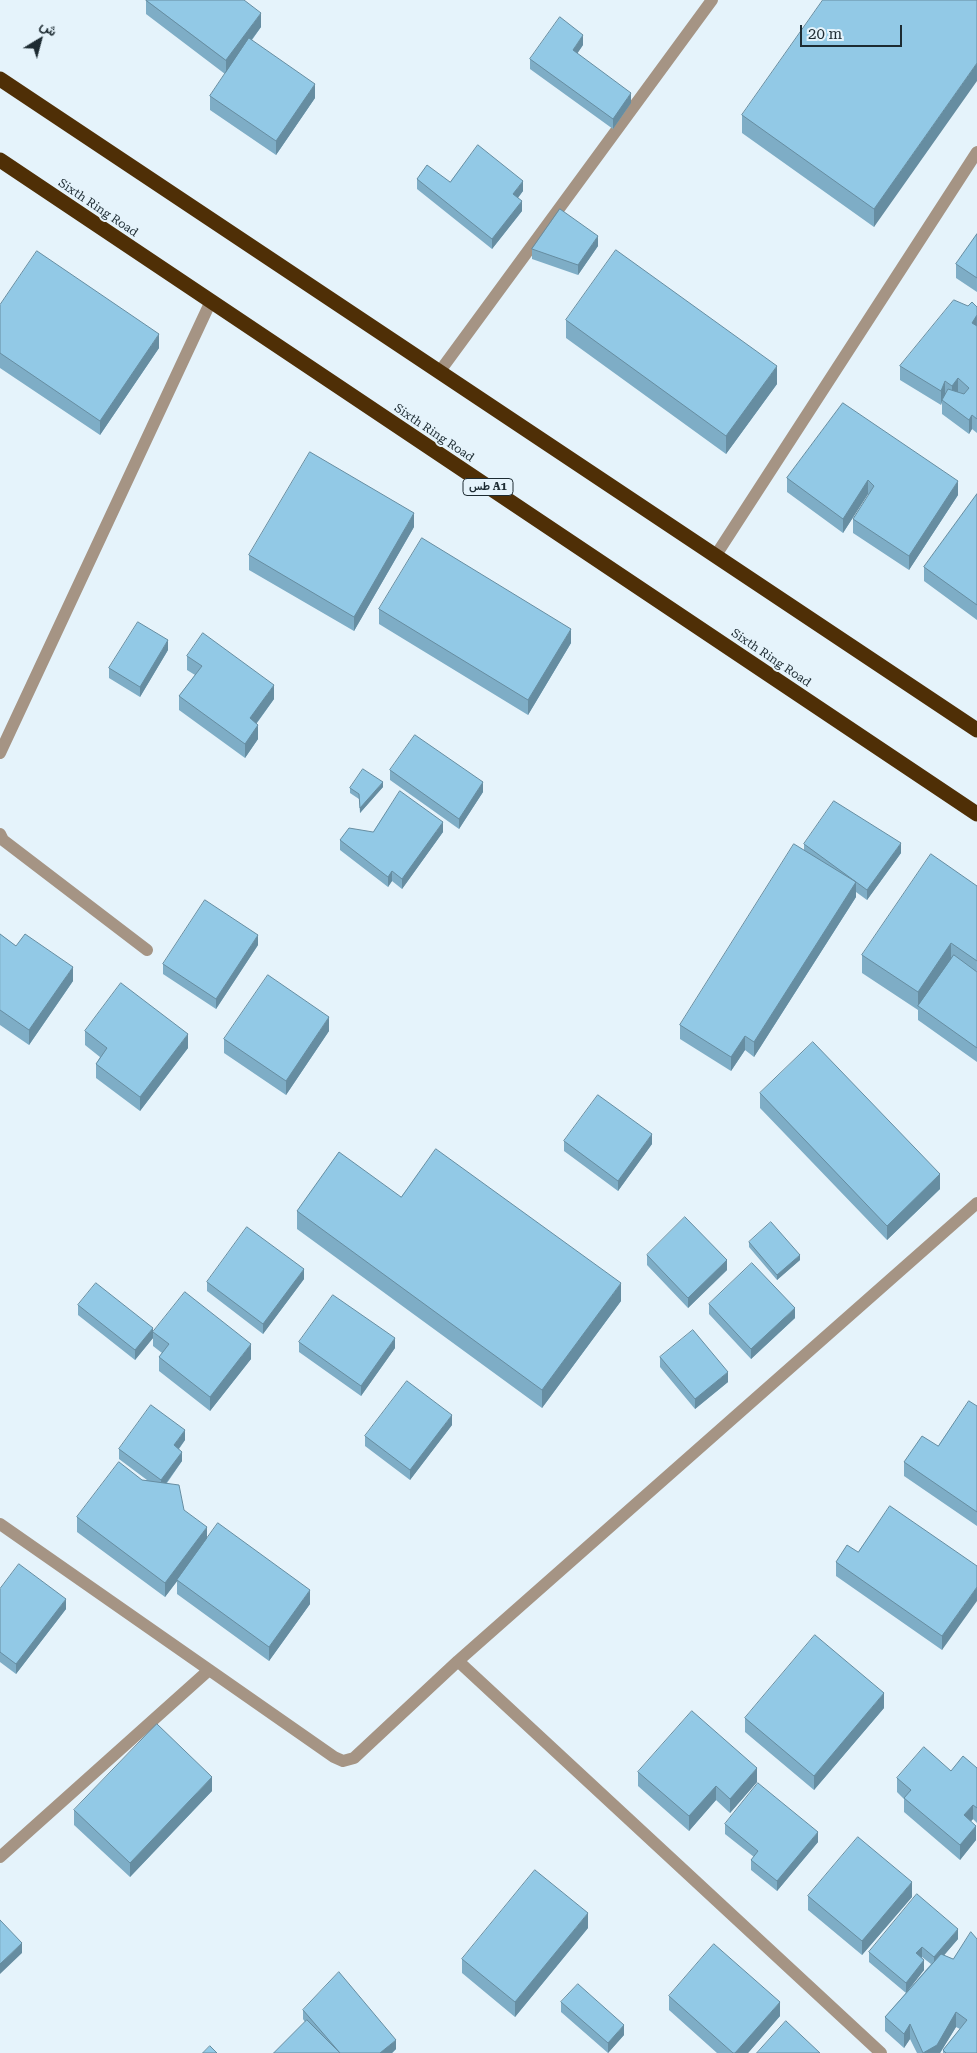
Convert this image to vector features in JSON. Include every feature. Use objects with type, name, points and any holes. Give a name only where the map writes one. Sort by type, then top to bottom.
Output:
[{"type":"highway","points":[[0,79],[977,730]]},
{"type":"highway","name":"Sixth Ring Road","points":[[0,160],[977,814]]},
{"type":"street","points":[[440,371],[712,0]]},
{"type":"street","points":[[716,555],[977,152]]},
{"type":"street","points":[[0,753],[211,301]]},
{"type":"street","points":[[0,834],[3,840],[147,950]]},
{"type":"street","points":[[0,1524],[334,1757],[343,1761],[354,1758],[458,1661],[977,1203]]},
{"type":"street","points":[[458,1661],[881,2053]]},
{"type":"street","points":[[0,1857],[209,1670]]},
{"type":"building","points":[[146,0],[244,0],[261,13],[226,60]]},
{"type":"building","points":[[823,0],[977,0],[977,63],[874,209],[742,115]]},
{"type":"building","points":[[560,17],[583,35],[573,50],[631,93],[613,119],[530,59]]},
{"type":"building","points":[[249,38],[315,84],[276,141],[210,96]]},
{"type":"building","points":[[478,145],[523,181],[513,194],[522,201],[492,239],[417,179],[427,165],[450,182]]},
{"type":"building","points":[[560,209],[598,236],[578,265],[532,249]]},
{"type":"building","points":[[977,234],[977,278],[956,264]]},
{"type":"building","points":[[616,250],[777,366],[726,436],[566,320]]},
{"type":"building","points":[[37,251],[159,334],[100,421],[0,353],[0,305]]},
{"type":"building","points":[[954,300],[968,306],[972,302],[977,307],[977,315],[972,323],[977,326],[977,419],[972,415],[969,420],[942,400],[948,389],[964,394],[969,388],[958,378],[952,386],[945,381],[941,391],[900,366]]},
{"type":"building","points":[[843,403],[958,481],[909,556],[853,519],[874,486],[868,480],[843,519],[787,478]]},
{"type":"building","points":[[310,452],[414,513],[354,617],[249,555]]},
{"type":"building","points":[[977,494],[977,605],[924,567]]},
{"type":"building","points":[[422,538],[571,629],[528,700],[379,609]]},
{"type":"building","points":[[138,622],[168,640],[140,687],[109,668]]},
{"type":"building","points":[[203,633],[274,685],[250,718],[258,725],[245,744],[179,696],[202,666],[187,656]]},
{"type":"building","points":[[415,735],[483,782],[459,819],[390,770]]},
{"type":"building","points":[[363,769],[383,782],[360,808],[359,794],[350,788]]},
{"type":"building","points":[[400,791],[443,822],[402,879],[392,871],[388,877],[340,840],[349,828],[373,832]]},
{"type":"building","points":[[834,801],[901,843],[867,890],[804,844]]},
{"type":"building","points":[[794,844],[856,882],[754,1042],[745,1036],[731,1057],[680,1025]]},
{"type":"building","points":[[931,854],[977,886],[977,961],[951,943],[918,992],[862,955]]},
{"type":"building","points":[[205,900],[258,935],[216,999],[163,964]]},
{"type":"building","points":[[0,934],[16,946],[25,934],[73,967],[29,1030],[0,1010]]},
{"type":"building","points":[[954,955],[977,972],[977,1048],[918,1006]]},
{"type":"building","points":[[268,975],[329,1017],[286,1081],[224,1039]]},
{"type":"building","points":[[121,983],[188,1034],[140,1097],[96,1064],[107,1048],[85,1031]]},
{"type":"building","points":[[813,1042],[940,1174],[887,1226],[760,1093]]},
{"type":"building","points":[[598,1095],[652,1134],[618,1181],[564,1141]]},
{"type":"building","points":[[436,1149],[621,1283],[542,1390],[297,1211],[339,1152],[401,1197]]},
{"type":"building","points":[[685,1217],[727,1260],[688,1298],[647,1255]]},
{"type":"building","points":[[771,1222],[800,1255],[777,1275],[749,1242]]},
{"type":"building","points":[[247,1227],[304,1269],[263,1324],[207,1282]]},
{"type":"building","points":[[752,1263],[795,1308],[751,1349],[709,1304]]},
{"type":"building","points":[[96,1283],[153,1328],[135,1350],[78,1305]]},
{"type":"building","points":[[185,1292],[251,1344],[210,1397],[159,1357],[169,1344],[153,1332]]},
{"type":"building","points":[[333,1295],[395,1338],[361,1386],[299,1342]]},
{"type":"building","points":[[693,1330],[728,1372],[695,1399],[660,1357]]},
{"type":"building","points":[[407,1381],[452,1415],[410,1470],[365,1436]]},
{"type":"building","points":[[969,1401],[977,1406],[977,1512],[904,1462],[922,1436],[938,1446]]},
{"type":"building","points":[[151,1405],[185,1430],[174,1445],[182,1452],[161,1480],[119,1449]]},
{"type":"building","points":[[119,1462],[142,1480],[179,1485],[184,1510],[207,1527],[165,1583],[77,1517]]},
{"type":"building","points":[[890,1506],[977,1566],[977,1587],[942,1636],[836,1562],[847,1545],[858,1552]]},
{"type":"building","points":[[218,1523],[310,1590],[269,1647],[177,1580]]},
{"type":"building","points":[[19,1564],[66,1599],[16,1664],[0,1652],[0,1589]]},
{"type":"building","points":[[815,1635],[884,1693],[814,1776],[745,1718]]},
{"type":"building","points":[[692,1711],[757,1768],[730,1799],[716,1786],[689,1816],[638,1772]]},
{"type":"building","points":[[157,1724],[212,1777],[130,1863],[74,1810]]},
{"type":"building","points":[[924,1747],[951,1771],[963,1756],[977,1768],[977,1808],[973,1805],[964,1815],[976,1826],[960,1845],[904,1798],[911,1790],[897,1778]]},
{"type":"building","points":[[758,1783],[818,1832],[777,1881],[751,1860],[758,1851],[725,1824]]},
{"type":"building","points":[[858,1837],[912,1882],[862,1941],[808,1896]]},
{"type":"building","points":[[535,1870],[588,1913],[515,2002],[462,1959]]},
{"type":"building","points":[[917,1894],[958,1929],[934,1957],[922,1947],[916,1953],[924,1960],[906,1983],[869,1952]]},
{"type":"building","points":[[0,1920],[22,1943],[0,1964]]},
{"type":"building","points":[[971,1932],[977,1939],[977,2053],[946,2053],[943,2050],[967,2020],[956,2012],[937,2045],[923,2053],[910,2024],[904,2034],[885,2017],[941,1954],[953,1959]]},
{"type":"building","points":[[714,1944],[780,2002],[735,2053],[669,1996]]},
{"type":"building","points":[[339,1972],[396,2040],[380,2053],[340,2053],[303,2010]]},
{"type":"building","points":[[578,1984],[624,2025],[608,2043],[561,2002]]},
{"type":"building","points":[[307,2020],[340,2053],[274,2053]]},
{"type":"building","points":[[786,2021],[820,2053],[757,2053]]},
{"type":"building","points":[[210,2046],[217,2053],[203,2053]]}]
